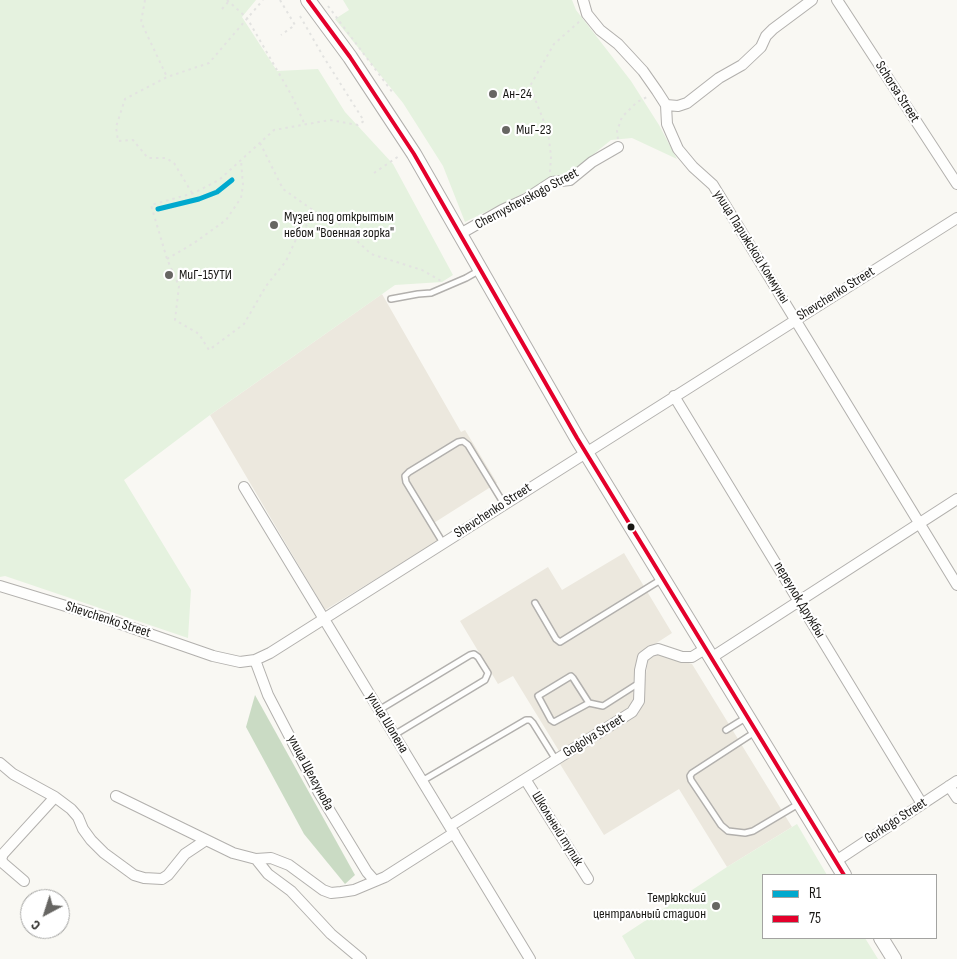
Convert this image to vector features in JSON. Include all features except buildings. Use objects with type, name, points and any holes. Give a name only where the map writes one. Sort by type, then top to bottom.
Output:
[{"type":"main road","points":[[308,0],[381,102],[414,154],[585,452],[843,874]]},
{"type":"main road","points":[[882,939],[894,959]]},
{"type":"street","name":"улица Парижской Коммуны","points":[[583,0],[587,14],[600,30],[618,44],[643,71],[666,105],[667,124],[678,149],[693,167],[713,185],[957,585]]},
{"type":"street","points":[[666,105],[678,106],[687,103],[719,78],[742,65],[761,47],[766,36],[773,29],[812,0]]},
{"type":"street","name":"Schorsa Street","points":[[837,0],[957,184]]},
{"type":"street","name":"Chernyshevskogo Street","points":[[460,234],[502,210],[526,200],[552,182],[570,180],[592,162],[618,147]]},
{"type":"street","name":"Shevchenko Street","points":[[0,586],[92,614],[213,656],[240,662],[256,660],[270,653],[957,218]]},
{"type":"street","name":"переулок Дружбы","points":[[674,396],[922,804]]},
{"type":"street","name":"улица Шопена","points":[[244,487],[530,959]]},
{"type":"street","name":"Gogolya Street","points":[[256,859],[271,858],[288,865],[323,890],[331,893],[354,890],[375,881],[399,868],[526,779],[632,712],[639,701],[640,670],[643,657],[651,651],[658,649],[682,657],[708,654],[800,601],[957,499]]},
{"type":"street","name":"улица Щелгунова","points":[[256,660],[268,695],[319,793],[367,872],[375,881]]},
{"type":"street","points":[[0,763],[26,783],[55,796],[71,809],[90,840],[134,875],[144,878],[162,879],[168,875],[185,854],[206,840]]},
{"type":"street","name":"Школьный тупик","points":[[526,779],[588,879]]},
{"type":"street","points":[[953,783],[957,798]]},
{"type":"street","name":"Gorkogo Street","points":[[836,861],[953,783]]},
{"type":"street","points":[[24,881],[4,863],[2,859],[3,854],[55,796]]},
{"type":"street","points":[[116,796],[233,853],[256,859],[268,874],[291,891],[331,934],[361,959]]},
{"type":"lane","points":[[391,299],[432,293],[480,270]]},
{"type":"lane","points":[[443,543],[406,482],[405,476],[409,472],[458,442],[463,441],[468,445],[504,504]]},
{"type":"lane","points":[[535,603],[556,640],[560,642],[662,579]]},
{"type":"lane","points":[[379,710],[470,655],[474,654],[478,657],[488,673],[485,680],[394,735]]},
{"type":"lane","points":[[589,703],[554,722],[538,696],[571,676],[589,703],[600,706],[606,705],[640,683]]},
{"type":"lane","points":[[726,730],[747,717]]},
{"type":"lane","points":[[422,781],[526,720],[530,720],[533,723],[556,760]]},
{"type":"lane","points":[[756,731],[692,773],[690,776],[691,780],[720,825],[728,830],[745,833],[754,831],[800,803]]},
{"type":"path","points":[[145,0],[141,22],[167,77]]},
{"type":"path","points":[[192,193],[174,163],[166,158],[148,158],[133,140],[118,141],[116,127],[125,99],[167,77],[209,63],[264,0]]},
{"type":"path","points":[[280,0],[295,25],[281,35]]},
{"type":"path","points":[[323,0],[393,93]]},
{"type":"path","points":[[222,9],[228,1],[248,18],[292,96],[305,125]]},
{"type":"path","points":[[552,182],[550,176],[551,156],[548,132],[530,86],[554,44],[587,14]]},
{"type":"path","points":[[300,16],[364,121],[358,125],[330,120],[274,130],[219,180],[192,193],[151,204],[167,259],[178,286],[175,320],[199,334],[209,350],[244,324],[266,286],[286,261],[298,235],[317,214]]},
{"type":"path","points":[[618,147],[617,130],[622,117],[637,102],[657,91]]},
{"type":"path","points":[[260,143],[283,189],[317,214],[337,222],[371,254],[422,270],[449,286]]},
{"type":"path","points":[[374,173],[399,156]]},
{"type":"path","points":[[167,259],[194,243],[226,220],[241,198],[243,185],[241,161]]},
{"type":"shaded area","points":[[382,294],[461,432],[465,430],[497,483],[429,526],[438,541],[325,610],[210,415]]},
{"type":"shaded area","points":[[624,553],[672,633],[638,655],[633,685],[634,705],[559,751],[513,676],[498,684],[460,621],[548,567],[562,590]]},
{"type":"shaded area","points":[[659,654],[692,664],[792,827],[727,867],[679,789],[604,835],[560,764],[638,714],[641,707],[648,660],[652,656]]},
{"type":"green space","points":[[0,0],[256,0],[242,17],[277,71],[318,69],[345,112],[393,164],[453,275],[442,282],[395,285],[210,415],[124,480],[191,590],[188,638],[5,576],[0,577]]},
{"type":"green space","points":[[343,0],[572,0],[576,10],[631,81],[659,125],[677,159],[632,138],[611,140],[579,166],[465,222],[443,166],[403,103],[335,19],[349,10]]},
{"type":"green space","points":[[255,695],[355,875],[345,884],[304,834],[246,727]]},
{"type":"green space","name":"Темрюкский центральный стадион","points":[[797,824],[826,874],[762,874],[762,939],[866,939],[878,959],[635,959],[622,936],[727,867]]},
{"type":"transit line","name":"75","points":[[308,0],[350,57],[414,154],[577,438],[843,874]]},
{"type":"transit line","name":"R1","points":[[158,209],[199,199],[217,192],[232,180]]},
{"type":"place","name":"Ан-24","points":[[493,94]]},
{"type":"place","name":"МиГ-23","points":[[506,130]]},
{"type":"place","name":"Музей под открытым небом \"Военная горка\"","points":[[274,225]]},
{"type":"place","name":"МиГ-15УТИ","points":[[169,275]]},
{"type":"place","name":"Темрюкский центральный стадион","points":[[716,906]]}]
